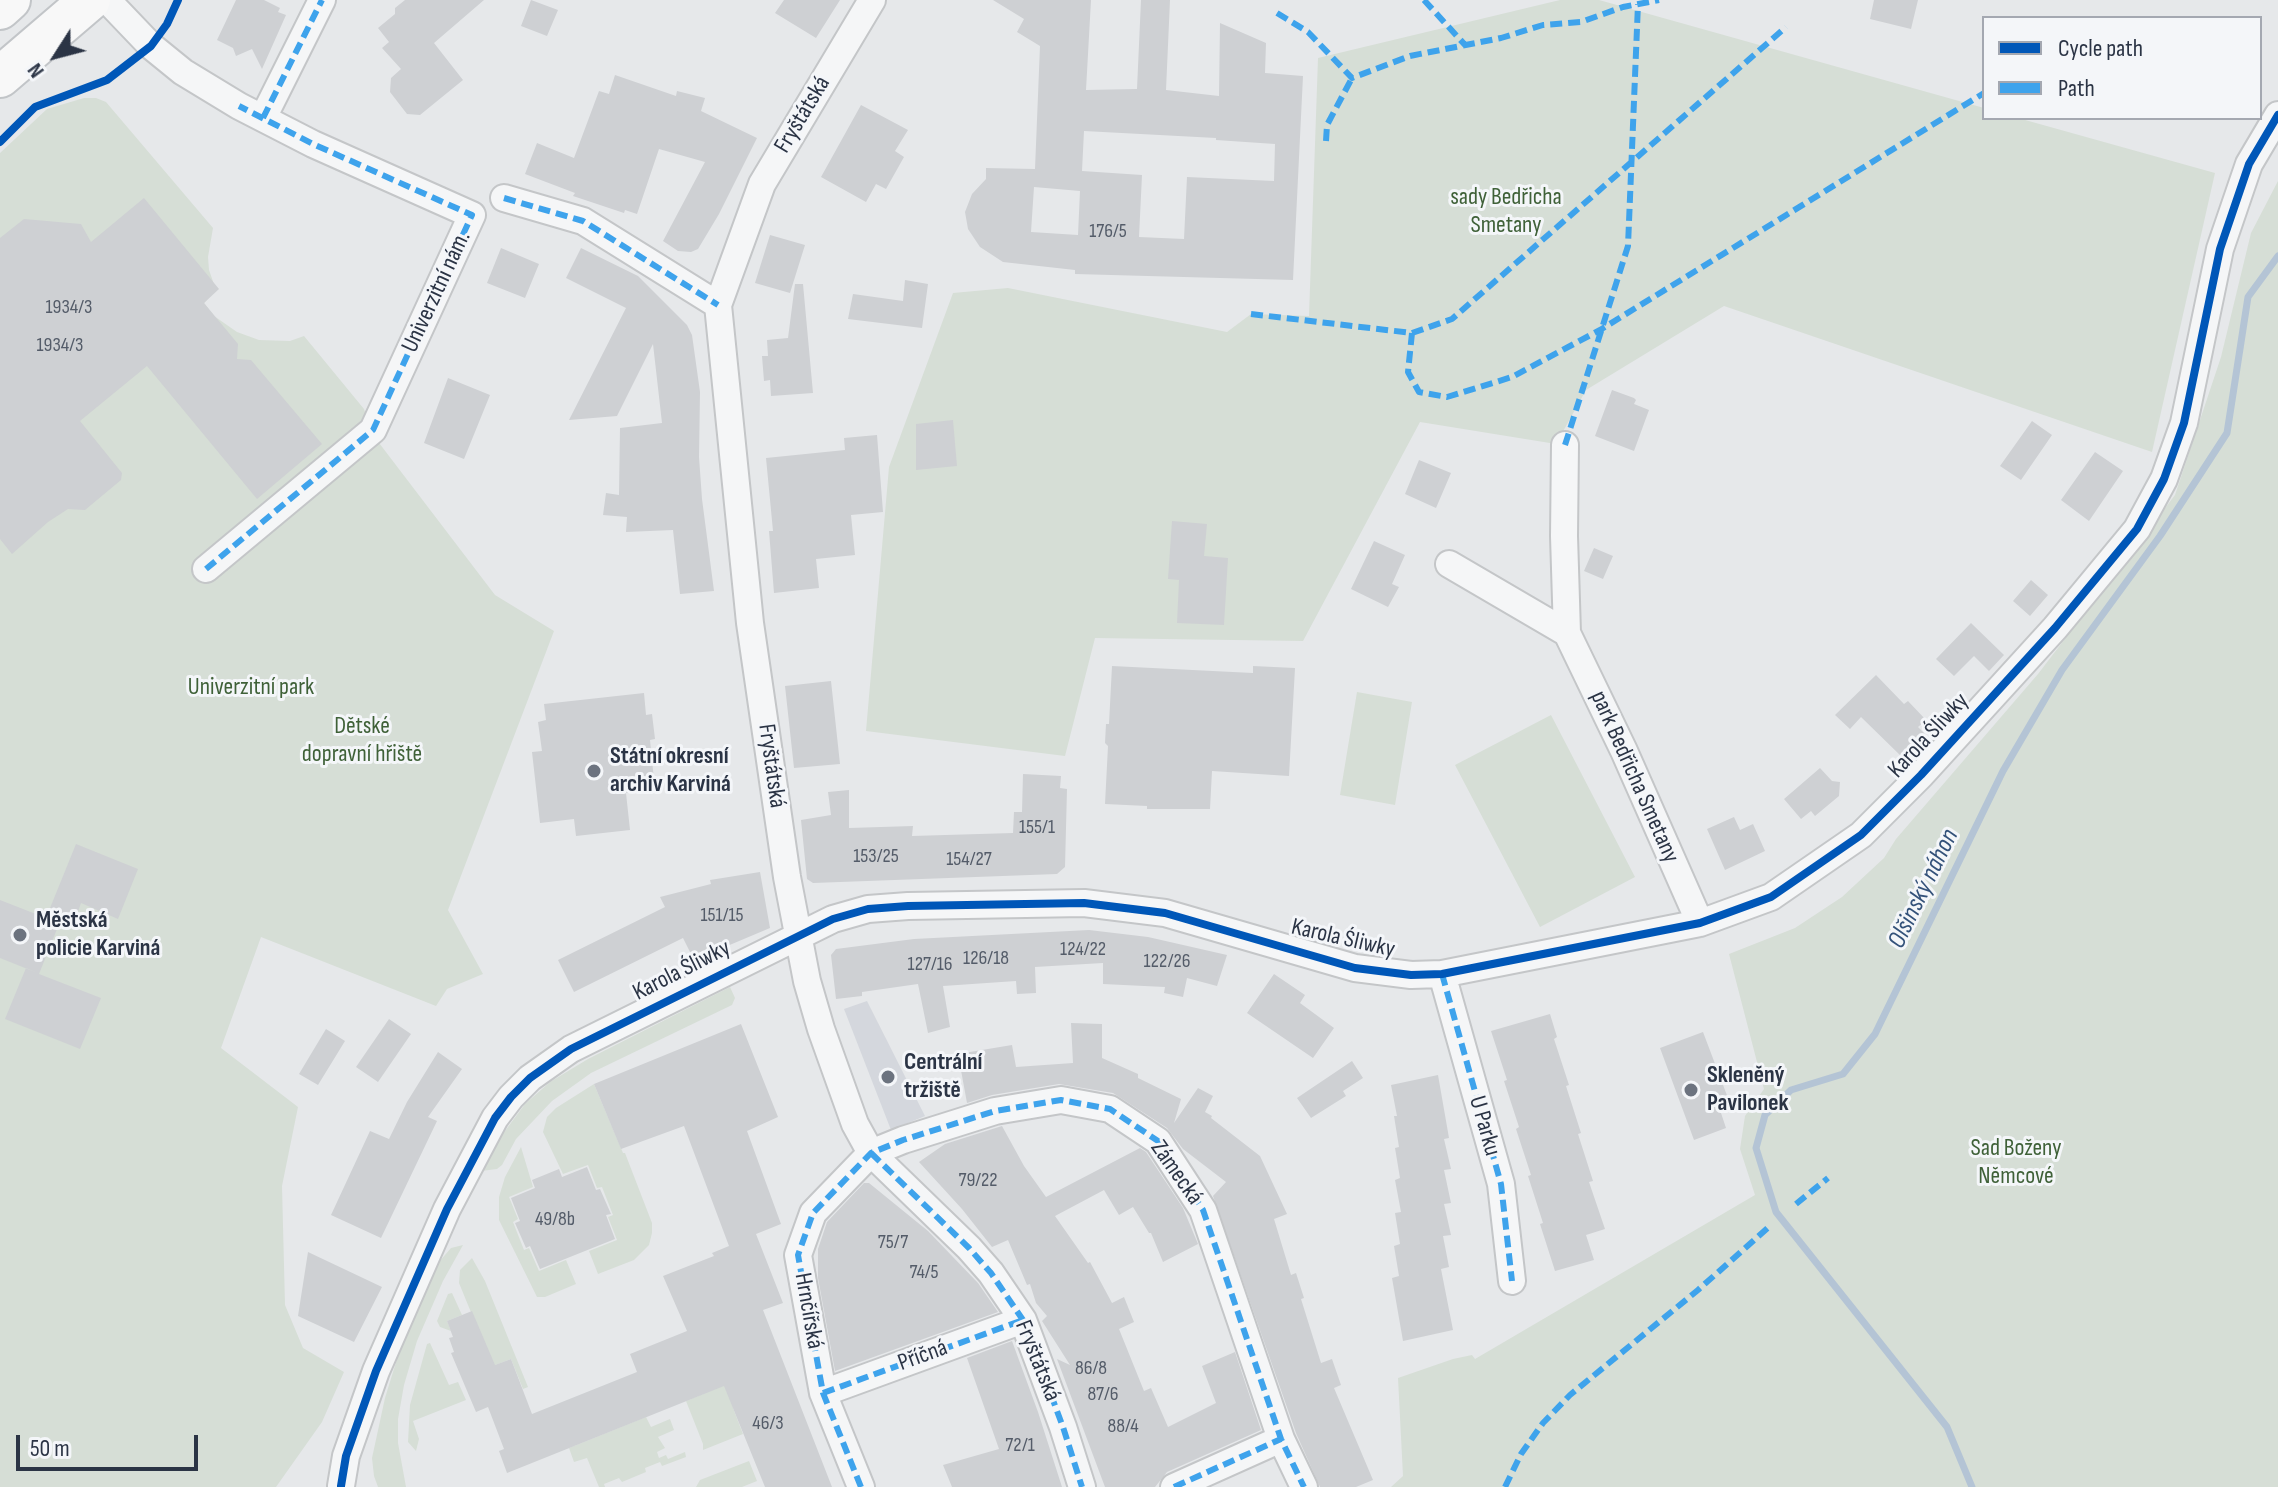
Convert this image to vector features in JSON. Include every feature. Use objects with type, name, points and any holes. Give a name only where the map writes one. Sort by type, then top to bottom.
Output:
[{"type":"main road","points":[[0,9],[10,0]]},
{"type":"main road","points":[[0,77],[90,0]]},
{"type":"street","name":"Univerzitní nám.","points":[[107,0],[151,46],[183,72],[313,144],[472,215],[373,430],[206,569]]},
{"type":"street","points":[[263,118],[322,0]]},
{"type":"street","name":"Fryštátská","points":[[872,0],[762,184],[718,305],[750,623],[787,877],[807,981],[855,1124],[871,1153],[969,1248],[991,1273],[1023,1320],[1082,1487]]},
{"type":"street","name":"Karola Śliwky","points":[[333,1487],[342,1487],[346,1456],[376,1371],[447,1209],[495,1118],[511,1097],[530,1078],[571,1049],[833,919],[868,909],[1084,903],[1165,913],[1355,968],[1411,975],[1442,974],[1700,923],[1771,897],[1861,835],[1921,775],[2055,628],[2137,529],[2164,479],[2184,423],[2220,249],[2249,164],[2278,115]]},
{"type":"street","points":[[504,198],[583,221],[718,305]]},
{"type":"street","name":"park Bedřicha Smetany","points":[[1565,445],[1567,633],[1624,751],[1700,923]]},
{"type":"street","points":[[1449,564],[1567,633]]},
{"type":"street","name":"U Parku","points":[[1442,974],[1501,1184],[1512,1281]]},
{"type":"street","name":"Zámecká","points":[[871,1153],[995,1111],[1061,1100],[1110,1109],[1158,1141],[1203,1210],[1281,1439],[1304,1487]]},
{"type":"street","name":"Hrnčířská","points":[[861,1487],[823,1393],[798,1255],[813,1213],[871,1153]]},
{"type":"street","name":"Příčná","points":[[823,1393],[1023,1320]]},
{"type":"street","points":[[1174,1487],[1281,1439]]},
{"type":"shaded area","name":"Centrální tržiště","points":[[867,1001],[925,1116],[891,1130],[844,1009]]},
{"type":"green space","name":"sady Bedřicha Smetany","points":[[1560,0],[1599,0],[1982,107],[1982,120],[2025,120],[2215,173],[2152,452],[1724,306],[1586,390],[1556,444],[1420,422],[1303,641],[1095,638],[1065,756],[866,731],[889,467],[953,293],[1008,288],[1227,332],[1251,314],[1309,316],[1318,58]]},
{"type":"green space","name":"Univerzitní park","points":[[84,98],[106,102],[213,228],[208,257],[216,290],[204,303],[214,316],[237,332],[259,340],[290,341],[304,336],[364,409],[373,435],[495,595],[554,631],[448,910],[483,974],[447,989],[436,1006],[261,937],[221,1048],[298,1107],[282,1186],[285,1305],[303,1348],[344,1372],[322,1422],[276,1487],[0,1487],[0,153],[47,109]]},
{"type":"green space","name":"Sad Boženy Němcové","points":[[2278,181],[2278,1487],[1391,1487],[1403,1476],[1398,1378],[1453,1359],[1472,1355],[1475,1359],[1755,1195],[1740,1149],[1745,1116],[1764,1089],[1729,954],[1795,928],[1842,897],[1884,858],[1896,839],[2038,674],[2175,495],[2221,357],[2251,233]]},
{"type":"green space","points":[[1357,692],[1412,702],[1395,805],[1340,795]]},
{"type":"green space","points":[[1551,715],[1635,877],[1540,927],[1455,765]]},
{"type":"green space","points":[[730,987],[735,998],[732,1005],[591,1073],[552,1101],[516,1139],[502,1165],[497,1169],[481,1171],[525,1104],[550,1082],[588,1059]]},
{"type":"green space","points":[[594,1084],[652,1223],[649,1245],[634,1260],[598,1274],[589,1251],[617,1240],[608,1217],[613,1215],[602,1187],[597,1188],[588,1165],[563,1174],[543,1132],[547,1117],[556,1108]]},
{"type":"green space","points":[[521,1147],[533,1187],[509,1197],[518,1219],[513,1222],[524,1250],[529,1248],[539,1271],[566,1260],[576,1284],[545,1297],[537,1297],[499,1220],[499,1197],[505,1177]]},
{"type":"green space","points":[[463,1245],[443,1281],[417,1341],[404,1385],[398,1419],[398,1443],[406,1487],[378,1487],[372,1458],[397,1359],[439,1262],[451,1248]]},
{"type":"green space","points":[[472,1258],[485,1281],[528,1387],[523,1389],[511,1359],[493,1366],[459,1283],[460,1270]]},
{"type":"green space","points":[[452,1293],[462,1315],[447,1321],[451,1331],[440,1327],[437,1321],[448,1294]]},
{"type":"green space","points":[[430,1343],[449,1385],[458,1382],[466,1400],[413,1421],[419,1439],[416,1451],[408,1442],[410,1405],[427,1344]]},
{"type":"green space","points":[[736,1380],[733,1408],[743,1434],[703,1450],[686,1401]]},
{"type":"green space","points":[[646,1417],[651,1427],[670,1419],[674,1430],[658,1437],[665,1448],[657,1452],[659,1458],[666,1455],[668,1459],[685,1452],[686,1457],[662,1466],[660,1462],[645,1468],[646,1472],[622,1482],[619,1478],[604,1484],[605,1487],[599,1487],[587,1458],[574,1462],[569,1448]]},
{"type":"green space","points":[[749,1461],[757,1481],[742,1487],[696,1487],[700,1480]]},
{"type":"building","points":[[236,0],[264,0],[280,8],[278,12],[286,15],[262,69],[252,49],[236,56],[233,48],[217,40]]},
{"type":"building","points":[[405,0],[484,0],[434,43],[463,80],[420,115],[407,114],[390,92],[391,78],[401,69],[382,48],[389,42],[378,28],[395,14],[395,8]]},
{"type":"building","points":[[531,0],[558,10],[547,36],[521,26]]},
{"type":"building","points":[[784,0],[840,0],[816,38],[775,13]]},
{"type":"building","points":[[993,0],[1091,0],[1086,90],[1137,89],[1141,0],[1170,0],[1166,90],[1219,96],[1220,23],[1266,43],[1265,73],[1303,76],[1293,280],[1075,274],[1075,270],[1003,262],[980,247],[968,229],[965,212],[972,194],[986,179],[986,168],[1035,169],[1040,46],[1017,32],[1024,19]],"holes":[[[1084,131],[1275,144],[1274,181],[1187,177],[1184,239],[1139,237],[1142,175],[1082,171]],[[1034,187],[1080,191],[1078,235],[1031,232]]]},
{"type":"building","points":[[1874,0],[1918,0],[1911,29],[1870,19]]},
{"type":"building","points":[[615,75],[676,96],[677,91],[705,98],[701,111],[757,138],[698,249],[678,251],[663,241],[705,162],[659,149],[637,214],[625,210],[624,213],[573,196],[575,193],[525,174],[537,143],[574,158],[599,91],[609,94]]},
{"type":"building","points":[[861,105],[908,130],[895,151],[904,157],[886,189],[876,184],[866,202],[821,177]]},
{"type":"building","points":[[144,198],[219,289],[204,303],[238,344],[237,359],[251,360],[322,444],[257,499],[147,366],[80,421],[122,473],[121,480],[85,510],[68,509],[48,522],[12,554],[0,539],[0,238],[24,219],[81,224],[91,242]]},
{"type":"building","points":[[770,235],[805,245],[790,293],[755,283]]},
{"type":"building","points":[[501,248],[539,264],[525,298],[487,283]]},
{"type":"building","points":[[581,248],[638,276],[687,325],[692,335],[700,392],[702,499],[714,591],[680,594],[673,530],[626,532],[627,517],[603,515],[606,493],[619,495],[620,428],[662,423],[653,344],[617,416],[569,420],[626,308],[566,278]]},
{"type":"building","points":[[905,280],[928,284],[922,328],[848,319],[853,294],[903,301]]},
{"type":"building","points":[[795,284],[803,284],[813,393],[771,396],[770,380],[764,381],[762,356],[768,356],[767,340],[788,338]]},
{"type":"building","points":[[448,378],[490,395],[464,459],[424,443]]},
{"type":"building","points":[[1612,390],[1634,398],[1634,404],[1649,410],[1634,451],[1595,436]]},
{"type":"building","points":[[953,420],[957,466],[916,470],[916,424]]},
{"type":"building","points":[[2032,421],[2052,435],[2021,480],[2000,466]]},
{"type":"building","points":[[877,435],[883,512],[851,515],[855,555],[816,559],[819,588],[774,593],[769,531],[773,531],[766,458],[845,450],[844,438]]},
{"type":"building","points":[[2095,452],[2123,471],[2089,521],[2061,500]]},
{"type":"building","points":[[1419,460],[1451,473],[1436,508],[1405,494]]},
{"type":"building","points":[[1172,521],[1207,524],[1204,556],[1228,558],[1224,625],[1177,623],[1179,580],[1168,579]]},
{"type":"building","points":[[1374,541],[1405,555],[1392,584],[1399,587],[1388,607],[1351,589]]},
{"type":"building","points":[[1594,548],[1613,556],[1603,579],[1584,571]]},
{"type":"building","points":[[2031,580],[2048,595],[2030,616],[2013,601]]},
{"type":"building","points":[[1971,623],[2004,655],[1989,671],[1974,656],[1954,676],[1936,659]]},
{"type":"building","points":[[1112,666],[1253,673],[1253,666],[1295,668],[1289,776],[1212,771],[1210,809],[1147,809],[1147,806],[1105,804],[1108,746],[1105,743]]},
{"type":"building","points":[[1876,675],[1904,704],[1908,701],[1926,720],[1918,727],[1926,735],[1903,758],[1861,717],[1850,729],[1835,715]]},
{"type":"building","points":[[831,681],[840,764],[794,768],[785,686]]},
{"type":"building","name":"Státní okresní archiv Karviná","points":[[644,693],[646,715],[652,714],[655,739],[650,740],[655,790],[626,793],[630,830],[576,836],[574,819],[540,823],[532,752],[542,751],[538,722],[546,720],[544,704]]},
{"type":"building","points":[[1820,768],[1832,781],[1840,782],[1839,796],[1815,816],[1811,811],[1801,819],[1784,799]]},
{"type":"building","points":[[1023,774],[1061,776],[1060,788],[1067,789],[1065,867],[1057,874],[813,883],[807,879],[801,820],[831,815],[828,792],[849,790],[849,828],[913,826],[912,836],[1013,833],[1014,812],[1022,812]]},
{"type":"building","points":[[1734,817],[1740,830],[1753,824],[1765,851],[1725,870],[1707,829]]},
{"type":"building","points":[[76,844],[138,869],[118,919],[81,903],[72,929],[51,920],[59,924],[39,974],[101,998],[80,1049],[5,1019],[26,968],[0,958],[0,900],[46,918]]},
{"type":"building","points":[[760,872],[770,928],[694,960],[683,938],[574,992],[558,960],[665,907],[660,897],[711,884],[710,880]]},
{"type":"building","points":[[1089,930],[1148,937],[1227,955],[1217,986],[1187,978],[1183,997],[1164,993],[1165,987],[1103,984],[1103,963],[1035,967],[1036,993],[1017,994],[1016,981],[943,986],[950,1027],[928,1033],[918,984],[836,999],[831,955],[836,949],[914,939]]},
{"type":"building","points":[[1274,974],[1305,995],[1300,1003],[1334,1028],[1313,1058],[1247,1013]]},
{"type":"building","points":[[1550,1014],[1557,1037],[1554,1039],[1569,1085],[1566,1086],[1581,1133],[1578,1134],[1593,1181],[1589,1182],[1605,1229],[1586,1235],[1594,1260],[1555,1271],[1516,1129],[1519,1127],[1504,1081],[1507,1080],[1491,1031]]},
{"type":"building","points":[[389,1019],[411,1034],[378,1082],[356,1067]]},
{"type":"building","points":[[1071,1023],[1102,1024],[1102,1058],[1181,1099],[1174,1123],[1198,1088],[1213,1096],[1205,1112],[1260,1156],[1287,1214],[1274,1219],[1291,1275],[1296,1273],[1321,1363],[1332,1359],[1341,1385],[1334,1388],[1373,1480],[1356,1487],[1320,1487],[1296,1433],[1213,1196],[1226,1182],[1183,1149],[1167,1128],[1113,1093],[1059,1084],[992,1095],[967,1103],[958,1054],[1012,1045],[1016,1067],[1073,1063]]},
{"type":"building","points":[[741,1024],[778,1117],[747,1131],[781,1224],[756,1234],[783,1303],[763,1310],[832,1487],[765,1487],[724,1386],[507,1473],[499,1451],[504,1449],[488,1407],[476,1412],[451,1353],[454,1352],[449,1338],[453,1337],[447,1321],[472,1311],[495,1365],[511,1359],[532,1414],[637,1372],[630,1354],[687,1331],[663,1276],[714,1256],[712,1253],[729,1246],[684,1126],[621,1149],[594,1084]]},
{"type":"building","points":[[326,1029],[345,1041],[318,1085],[299,1074]]},
{"type":"building","name":"Skleněný Pavilonek","points":[[1703,1032],[1731,1106],[1720,1110],[1726,1128],[1694,1140],[1660,1048]]},
{"type":"building","points":[[438,1052],[462,1069],[428,1117],[437,1121],[381,1238],[331,1215],[370,1131],[389,1139],[407,1102]]},
{"type":"building","points":[[1352,1061],[1363,1078],[1343,1091],[1346,1096],[1311,1118],[1297,1098]]},
{"type":"building","points":[[1438,1075],[1449,1138],[1444,1139],[1451,1169],[1444,1170],[1451,1203],[1444,1204],[1451,1235],[1443,1236],[1449,1267],[1441,1269],[1453,1330],[1403,1341],[1392,1278],[1399,1276],[1394,1246],[1400,1244],[1395,1213],[1401,1212],[1395,1180],[1400,1178],[1395,1148],[1399,1147],[1394,1116],[1397,1116],[1391,1085]]},
{"type":"building","points":[[1002,1126],[1046,1197],[1140,1148],[1146,1152],[1183,1208],[1198,1244],[1163,1262],[1151,1233],[1133,1207],[1119,1215],[1104,1190],[1055,1216],[1090,1262],[1112,1303],[1124,1297],[1134,1322],[1119,1329],[1144,1391],[1151,1388],[1168,1427],[1216,1403],[1202,1366],[1235,1352],[1261,1430],[1167,1472],[1155,1487],[1105,1487],[1057,1359],[1070,1365],[1042,1321],[1047,1316],[1036,1303],[1008,1240],[992,1247],[919,1162],[945,1144]]},
{"type":"building","points":[[587,1167],[596,1190],[600,1189],[611,1214],[606,1215],[615,1239],[540,1269],[515,1223],[520,1221],[511,1198],[535,1188],[532,1180],[559,1169],[562,1177]]},
{"type":"building","points":[[864,1183],[869,1183],[928,1231],[978,1283],[998,1312],[835,1371],[818,1278],[818,1249],[827,1222]]},
{"type":"building","points":[[308,1252],[382,1287],[354,1342],[298,1316]]},
{"type":"building","points":[[1012,1341],[1062,1487],[952,1487],[943,1465],[999,1449],[967,1358]]},
{"type":"waterway","name":"Olšinský náhon","points":[[1972,1487],[1947,1427],[1776,1212],[1756,1148],[1765,1115],[1791,1090],[1843,1074],[1875,1034],[2003,771],[2062,670],[2160,536],[2227,433],[2248,297],[2278,256]]},
{"type":"marked path","points":[[263,118],[322,0]]},
{"type":"marked path","points":[[1424,0],[1466,46]]},
{"type":"marked path","points":[[1277,13],[1308,32],[1352,78],[1410,56],[1501,38],[1543,25],[1581,22],[1623,7],[1659,0]]},
{"type":"marked path","points":[[1565,445],[1628,246],[1638,4]]},
{"type":"marked path","points":[[1251,314],[1412,333],[1452,319],[1786,27]]},
{"type":"marked path","points":[[1326,141],[1327,125],[1352,78]]},
{"type":"marked path","points":[[1412,333],[1408,372],[1419,392],[1447,397],[1512,377],[1600,330],[1982,94]]},
{"type":"marked path","points":[[206,569],[373,430],[472,215],[313,144],[239,106]]},
{"type":"marked path","points":[[504,198],[583,221],[718,305]]},
{"type":"marked path","points":[[1442,974],[1501,1184],[1512,1281]]},
{"type":"marked path","points":[[861,1487],[823,1393],[798,1255],[813,1213],[871,1153],[995,1111],[1061,1100],[1110,1109],[1158,1141],[1203,1210],[1281,1439],[1304,1487]]},
{"type":"marked path","points":[[871,1153],[969,1248],[991,1273],[1023,1320],[1082,1487]]},
{"type":"marked path","points":[[1796,1204],[1828,1178]]},
{"type":"marked path","points":[[1505,1487],[1521,1454],[1543,1423],[1570,1395],[1698,1290],[1771,1225]]},
{"type":"marked path","points":[[823,1393],[1023,1320]]},
{"type":"marked path","points":[[1174,1487],[1281,1439]]},
{"type":"cycle path","points":[[0,142],[35,107],[107,80],[151,46],[167,24],[178,0]]},
{"type":"cycle path","points":[[341,1486],[346,1456],[376,1371],[447,1209],[495,1118],[511,1097],[530,1078],[571,1049],[833,919],[868,909],[908,906],[1084,903],[1165,913],[1355,968],[1411,975],[1442,974],[1700,923],[1771,897],[1861,835],[1921,775],[2055,628],[2137,529],[2164,479],[2184,423],[2220,249],[2249,164],[2278,115]]},
{"type":"place","name":"Státní okresní archiv Karviná","points":[[594,771]]},
{"type":"place","name":"Městská policie Karviná","points":[[20,935]]},
{"type":"place","name":"Centrální tržiště","points":[[888,1077]]},
{"type":"place","name":"Skleněný Pavilonek","points":[[1691,1090]]},
{"type":"park label","name":"Dětské dopravní hřiště","points":[[362,741]]}]
